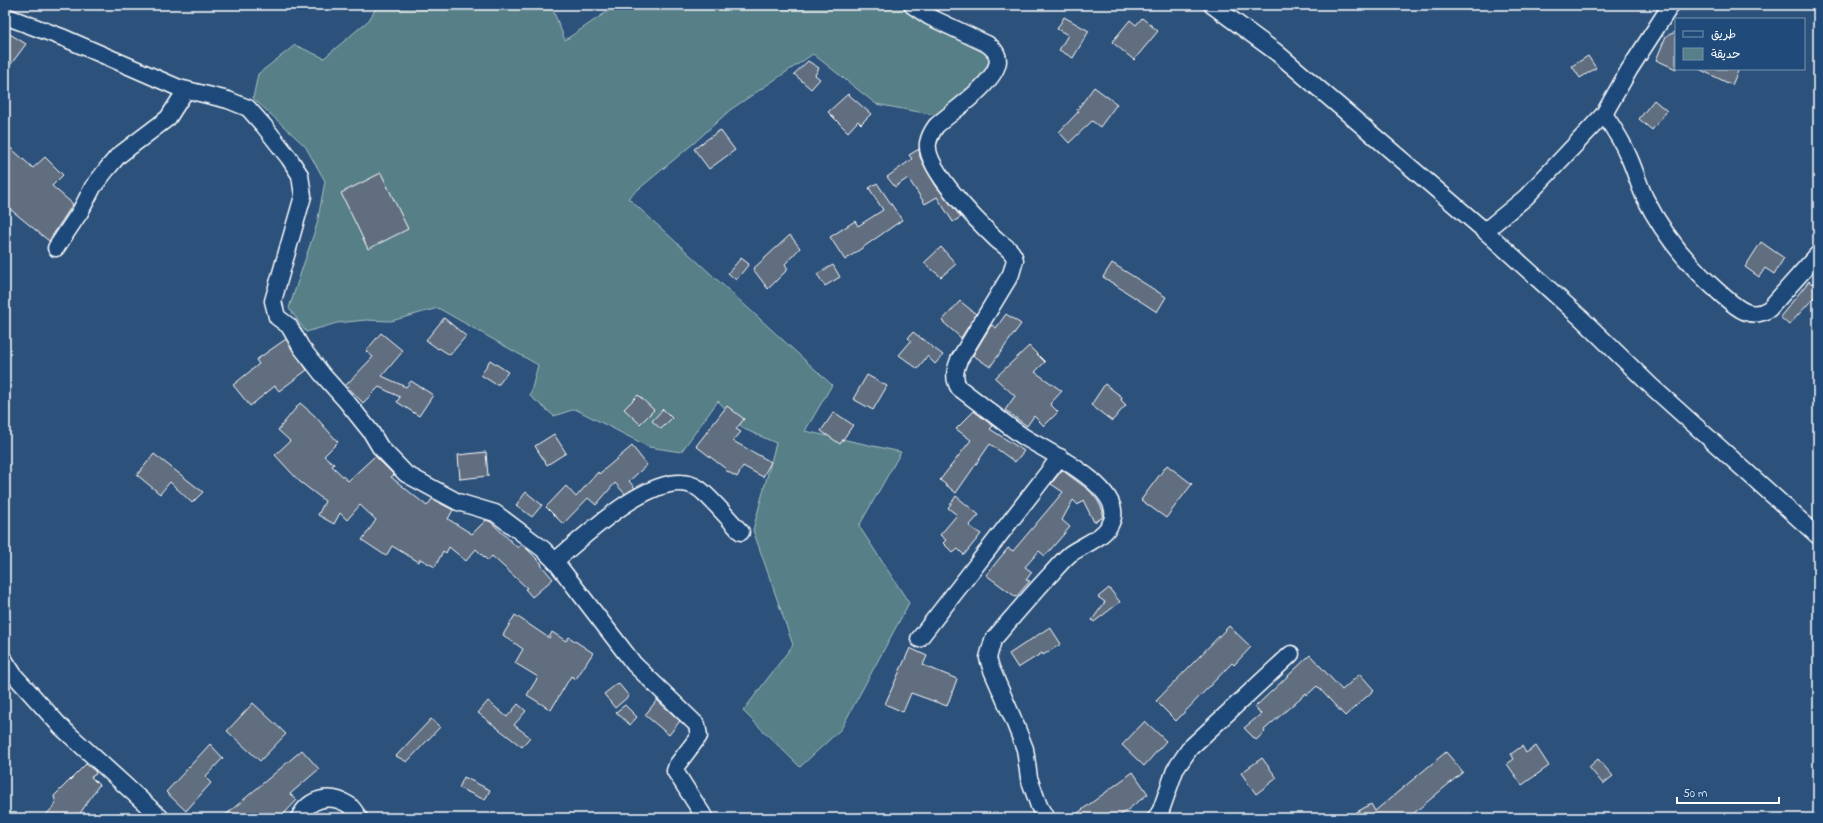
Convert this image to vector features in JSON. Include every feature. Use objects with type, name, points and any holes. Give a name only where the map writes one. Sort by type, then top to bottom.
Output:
[{"type":"street","points":[[912,5],[930,17],[987,44],[995,50],[998,60],[995,69],[988,79],[962,106],[934,128],[928,143],[929,155],[940,178],[997,240],[1010,250],[1015,260],[1011,274],[959,360],[956,368],[955,382],[959,388],[1025,437],[1060,457],[1089,477],[1107,498],[1113,515],[1106,530],[1069,555],[1045,580],[993,640],[988,658],[1002,696],[1014,721],[1024,749],[1029,778],[1039,806],[1046,818]]},
{"type":"street","points":[[1212,5],[1276,52],[1485,231],[1580,318],[1651,386],[1818,536]]},
{"type":"street","points":[[1485,231],[1526,197],[1604,114],[1629,70],[1671,5]]},
{"type":"street","points":[[5,16],[64,38],[186,90],[228,100],[248,108],[264,126],[290,158],[300,175],[303,196],[273,301],[277,317],[289,326],[322,374],[347,402],[380,447],[406,474],[458,502],[495,513],[544,549],[555,561],[634,664],[697,725],[699,736],[677,765],[675,771],[705,818]]},
{"type":"street","points":[[56,248],[107,168],[118,156],[168,118],[186,90]]},
{"type":"street","points":[[1604,114],[1627,153],[1644,197],[1674,246],[1708,283],[1739,308],[1751,314],[1761,315],[1769,309],[1818,254]]},
{"type":"street","points":[[919,639],[1060,457]]},
{"type":"street","points":[[555,561],[610,515],[632,500],[670,483],[688,483],[699,489],[741,532]]},
{"type":"street","points":[[1156,818],[1161,810],[1175,770],[1190,748],[1291,654]]},
{"type":"street","points":[[5,661],[14,675],[61,727],[161,818]]},
{"type":"street","points":[[299,818],[304,808],[315,800],[332,798],[350,806],[358,818]]},
{"type":"green space","points":[[378,5],[551,5],[565,40],[617,5],[902,5],[914,16],[995,50],[988,79],[972,96],[935,115],[876,104],[813,54],[730,110],[694,143],[628,198],[832,385],[805,431],[901,452],[859,526],[909,603],[841,729],[800,767],[743,711],[793,645],[753,530],[776,443],[744,429],[718,401],[681,452],[649,447],[575,409],[554,416],[530,396],[538,365],[438,308],[391,321],[366,320],[337,323],[306,332],[289,308],[317,224],[325,181],[305,146],[253,98],[258,74],[295,45],[324,58],[369,20]]},
{"type":"building","points":[[1064,17],[1089,31],[1073,58],[1059,50],[1068,35],[1057,29]]},
{"type":"building","points":[[1142,18],[1158,31],[1134,60],[1112,42],[1130,20],[1136,25]]},
{"type":"building","points":[[5,31],[26,44],[5,72]]},
{"type":"building","points":[[1675,32],[1675,69],[1656,60],[1666,36]]},
{"type":"building","points":[[1588,56],[1596,68],[1580,78],[1572,66]]},
{"type":"building","points":[[808,61],[819,68],[815,75],[820,79],[811,89],[794,74]]},
{"type":"building","points":[[1701,70],[1739,70],[1732,85]]},
{"type":"building","points":[[1094,87],[1117,104],[1100,127],[1092,121],[1069,143],[1059,132],[1079,111],[1077,110]]},
{"type":"building","points":[[848,94],[871,114],[861,124],[858,121],[848,132],[828,112]]},
{"type":"building","points":[[1654,100],[1667,111],[1652,130],[1639,119]]},
{"type":"building","points":[[720,130],[735,150],[709,169],[694,149]]},
{"type":"building","points":[[5,143],[33,168],[45,157],[63,175],[52,186],[73,204],[49,241],[5,205]]},
{"type":"building","points":[[919,149],[920,157],[936,186],[961,217],[953,222],[937,197],[925,204],[908,178],[895,187],[887,177],[912,159],[909,155]]},
{"type":"building","points":[[381,173],[408,229],[368,249],[341,193]]},
{"type":"building","points":[[877,183],[902,220],[845,260],[830,237],[855,221],[858,226],[883,210],[869,188]]},
{"type":"building","points":[[790,235],[800,248],[785,264],[788,269],[768,289],[753,269]]},
{"type":"building","points":[[1761,242],[1784,258],[1774,274],[1765,268],[1759,277],[1745,267]]},
{"type":"building","points":[[941,247],[956,264],[941,277],[924,263]]},
{"type":"building","points":[[741,258],[749,264],[736,280],[728,273]]},
{"type":"building","points":[[1112,263],[1166,297],[1157,312],[1103,277]]},
{"type":"building","points":[[833,265],[840,277],[825,286],[817,274]]},
{"type":"building","points":[[1818,275],[1818,293],[1789,325],[1780,317],[1809,281],[1812,284]]},
{"type":"building","points":[[960,301],[976,314],[961,338],[942,321]]},
{"type":"building","points":[[1006,314],[1021,324],[990,367],[973,355],[990,327],[992,325],[996,328]]},
{"type":"building","points":[[444,318],[466,336],[450,355],[439,348],[438,349],[426,340]]},
{"type":"building","points":[[913,332],[943,355],[935,364],[927,356],[918,369],[899,355],[911,341],[908,338]]},
{"type":"building","points":[[381,333],[403,351],[382,376],[406,387],[411,381],[433,395],[419,416],[397,402],[400,397],[379,387],[363,403],[346,385],[373,357],[366,351]]},
{"type":"building","points":[[286,339],[307,370],[279,391],[275,386],[250,406],[233,385],[259,364],[256,360]]},
{"type":"building","points":[[1029,346],[1045,362],[1035,372],[1062,391],[1050,404],[1058,412],[1044,426],[1034,416],[1027,426],[1005,410],[1015,396],[995,378]]},
{"type":"building","points":[[490,360],[508,372],[499,384],[495,384],[481,375]]},
{"type":"building","points":[[867,375],[887,386],[873,410],[853,399]]},
{"type":"building","points":[[1105,384],[1122,397],[1121,400],[1126,405],[1112,421],[1091,405]]},
{"type":"building","points":[[638,395],[654,410],[640,424],[624,409]]},
{"type":"building","points":[[300,403],[314,415],[338,442],[324,456],[334,464],[332,466],[348,481],[375,456],[394,475],[391,477],[427,506],[432,499],[453,510],[448,519],[472,534],[486,520],[491,522],[518,548],[521,544],[525,547],[542,564],[541,565],[553,579],[532,597],[525,589],[527,588],[492,556],[488,561],[476,549],[466,561],[449,547],[446,553],[443,551],[435,567],[420,559],[419,562],[392,546],[386,556],[362,540],[376,520],[360,505],[347,520],[340,513],[334,524],[318,515],[325,501],[299,481],[275,455],[290,441],[278,430]]},
{"type":"building","points":[[727,406],[744,419],[736,429],[741,432],[733,441],[771,462],[763,477],[743,466],[737,477],[725,470],[726,469],[696,446]]},
{"type":"building","points":[[663,409],[672,418],[661,429],[652,421]]},
{"type":"building","points":[[974,411],[993,426],[990,429],[1024,451],[1015,462],[990,444],[956,493],[940,480],[971,440],[956,429]]},
{"type":"building","points":[[834,412],[853,425],[840,444],[821,431]]},
{"type":"building","points":[[554,434],[566,453],[547,465],[535,446]]},
{"type":"building","points":[[632,446],[647,465],[629,481],[635,488],[625,494],[615,483],[596,505],[588,498],[563,524],[546,507],[566,486],[576,497],[598,472],[599,474]]},
{"type":"building","points":[[486,452],[488,476],[460,479],[458,455]]},
{"type":"building","points":[[154,454],[203,492],[192,503],[170,482],[160,494],[137,475]]},
{"type":"building","points":[[1167,465],[1192,484],[1166,518],[1141,500]]},
{"type":"building","points":[[1062,470],[1090,491],[1098,501],[1103,511],[1102,518],[1094,522],[1083,500],[1078,505],[1073,500],[1062,520],[1070,527],[1045,556],[1039,551],[1025,567],[1032,572],[1026,580],[1030,581],[1016,597],[986,575],[1008,548],[1013,551],[1063,492],[1051,484]]},
{"type":"building","points":[[526,492],[542,505],[532,517],[516,505]]},
{"type":"building","points":[[956,496],[979,515],[969,526],[981,534],[964,555],[958,549],[953,553],[943,543],[946,540],[940,535],[957,515],[948,508]]},
{"type":"building","points":[[1109,588],[1120,602],[1094,622],[1092,620],[1105,602],[1098,597]]},
{"type":"building","points":[[515,615],[549,638],[552,632],[566,641],[569,637],[593,653],[576,679],[571,676],[551,710],[527,695],[538,677],[515,663],[523,649],[503,635]]},
{"type":"building","points":[[1229,626],[1251,647],[1234,665],[1232,663],[1176,721],[1156,701]]},
{"type":"building","points":[[1050,627],[1061,644],[1043,655],[1042,653],[1018,668],[1009,654]]},
{"type":"building","points":[[910,648],[927,656],[923,665],[957,679],[947,706],[911,693],[903,712],[885,704]]},
{"type":"building","points":[[1310,655],[1342,690],[1360,674],[1374,690],[1345,716],[1317,686],[1307,695],[1306,693],[1264,730],[1265,732],[1256,740],[1244,728],[1261,714],[1255,707]]},
{"type":"building","points":[[618,683],[629,696],[615,708],[604,694]]},
{"type":"building","points":[[657,700],[680,721],[669,735],[645,715]]},
{"type":"building","points":[[488,701],[507,717],[518,704],[526,711],[514,725],[530,737],[522,747],[478,713]]},
{"type":"building","points":[[253,703],[286,734],[260,761],[227,731]]},
{"type":"building","points":[[625,705],[637,717],[630,725],[616,712]]},
{"type":"building","points":[[431,719],[440,727],[407,762],[396,756]]},
{"type":"building","points":[[1145,721],[1166,741],[1144,766],[1122,745]]},
{"type":"building","points":[[210,744],[223,758],[205,777],[211,783],[186,811],[166,792]]},
{"type":"building","points":[[1522,746],[1526,753],[1536,746],[1549,766],[1522,785],[1507,764],[1514,759],[1511,754]]},
{"type":"building","points":[[302,750],[319,769],[290,794],[297,800],[280,818],[222,818]]},
{"type":"building","points":[[1446,752],[1463,772],[1408,818],[1346,818],[1371,804],[1375,811]]},
{"type":"building","points":[[1262,758],[1277,778],[1256,794],[1241,773]]},
{"type":"building","points":[[1598,759],[1613,776],[1603,784],[1589,767]]},
{"type":"building","points":[[86,764],[95,771],[96,774],[91,777],[99,785],[77,818],[43,818],[56,804],[54,796]]},
{"type":"building","points":[[1133,772],[1148,794],[1117,818],[1071,818]]},
{"type":"building","points":[[464,777],[490,790],[485,800],[459,788]]}]
